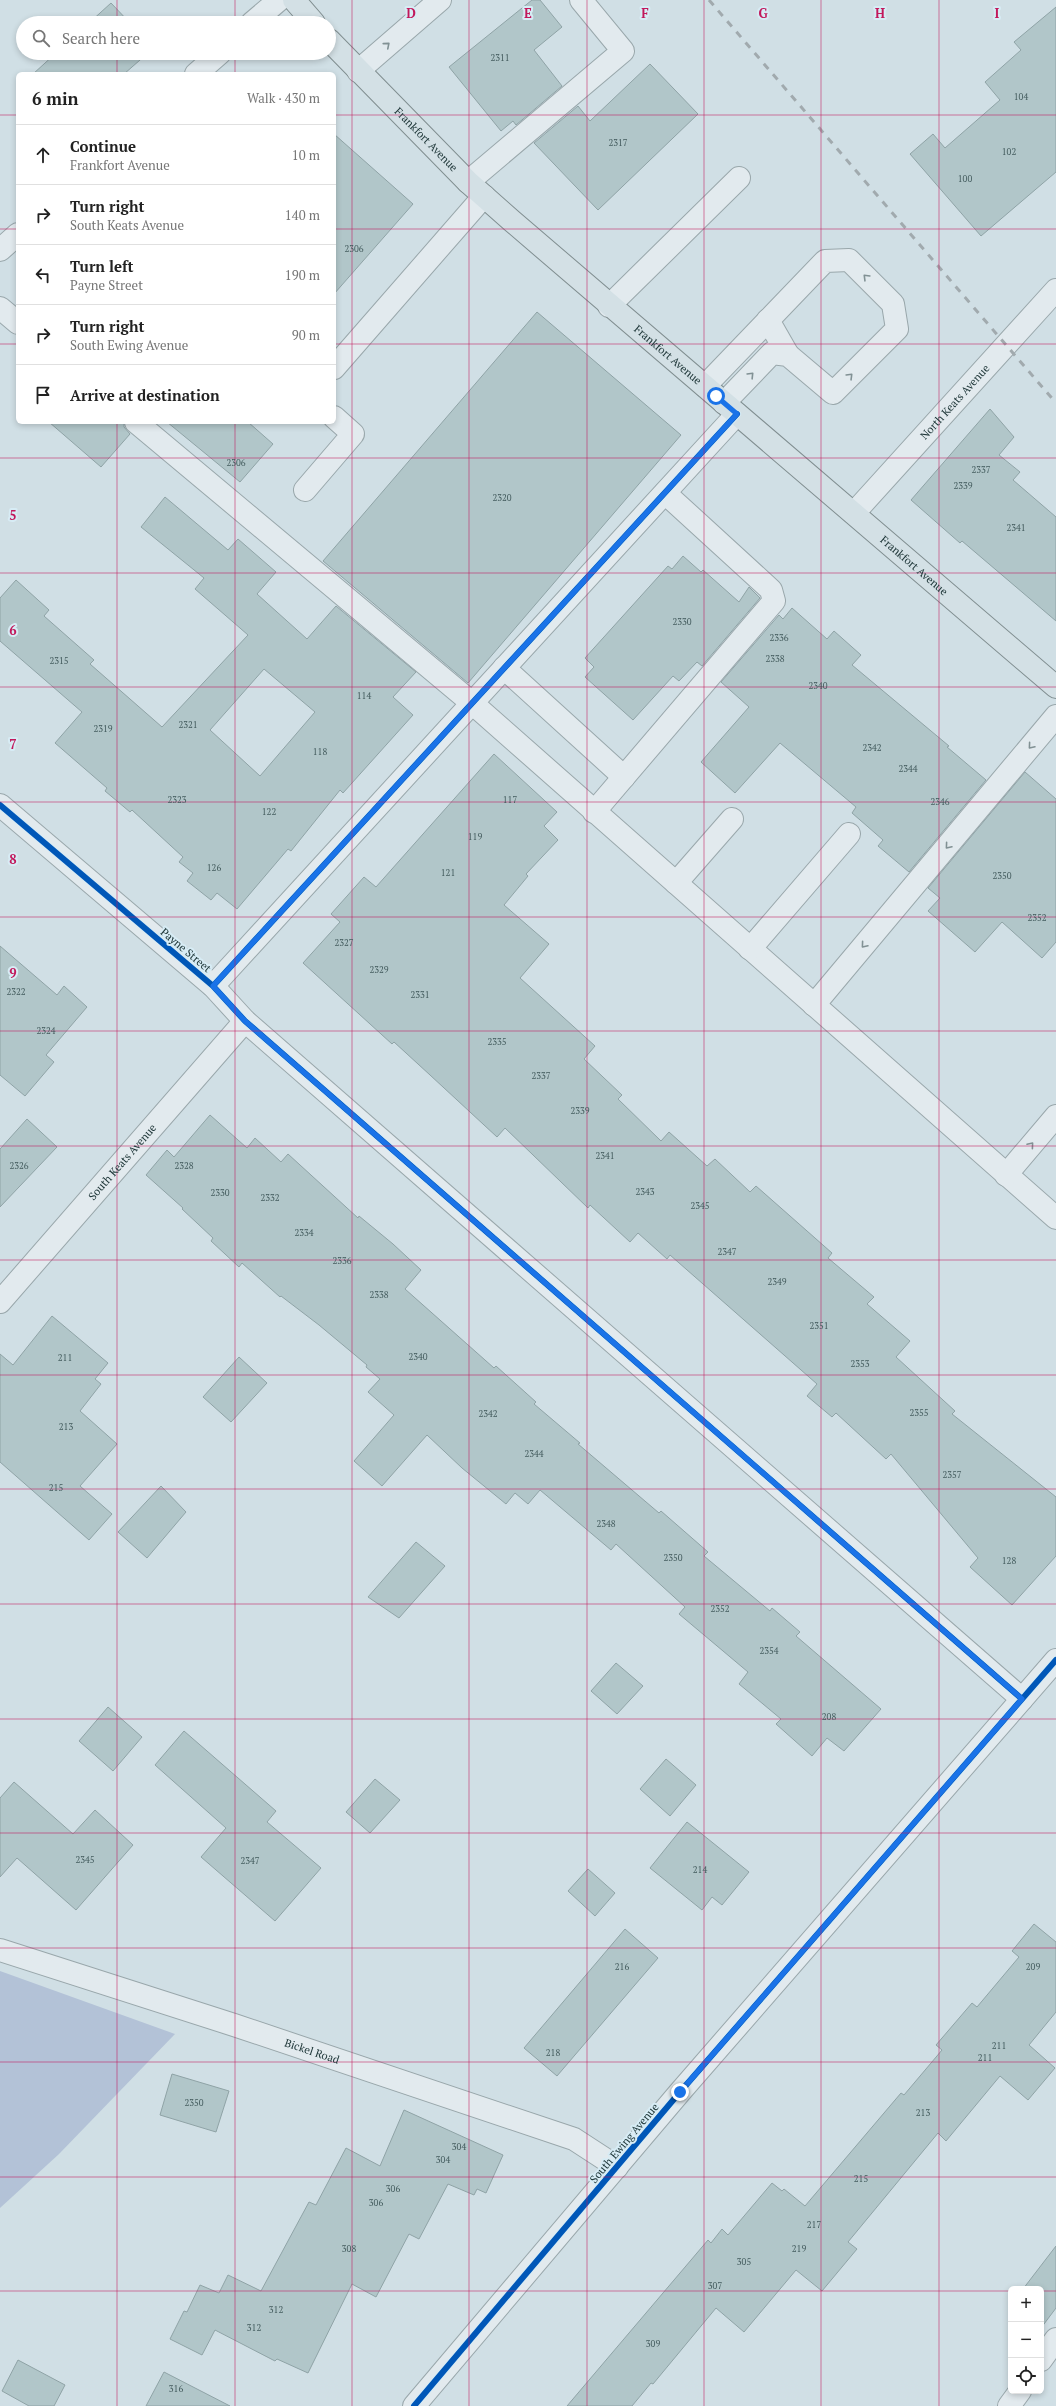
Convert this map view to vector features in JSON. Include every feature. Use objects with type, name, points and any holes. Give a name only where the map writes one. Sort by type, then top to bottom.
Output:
[{"type":"main road","points":[[294,0],[308,16]]},
{"type":"main road","name":"Frankfort Avenue","points":[[336,47],[468,182],[609,306],[705,386],[1056,687]]},
{"type":"street","points":[[260,16],[279,0]]},
{"type":"street","points":[[358,71],[440,0]]},
{"type":"street","points":[[468,182],[623,51],[581,0]]},
{"type":"street","points":[[198,72],[212,60]]},
{"type":"street","points":[[609,306],[739,178]]},
{"type":"street","points":[[336,366],[484,196]]},
{"type":"street","points":[[0,250],[16,236]]},
{"type":"street","points":[[705,386],[768,320],[825,261],[849,260],[893,304],[897,329],[833,393],[788,355],[768,320]]},
{"type":"street","name":"North Keats Avenue","points":[[854,513],[1056,290]]},
{"type":"street","points":[[0,308],[16,321]]},
{"type":"street","points":[[213,986],[665,493],[772,353],[788,355]]},
{"type":"street","points":[[305,490],[353,434],[336,420]]},
{"type":"street","points":[[138,424],[472,703],[1056,1218]]},
{"type":"street","points":[[594,812],[774,601],[771,590],[665,493]]},
{"type":"street","points":[[504,668],[624,777]]},
{"type":"street","points":[[814,1005],[1056,716]]},
{"type":"street","name":"Payne Street","points":[[0,805],[213,986],[245,1021],[1022,1699]]},
{"type":"street","points":[[676,883],[732,819]]},
{"type":"street","points":[[750,949],[849,834]]},
{"type":"street","name":"South Keats Avenue","points":[[0,1302],[245,1021]]},
{"type":"street","points":[[1006,1175],[1056,1116]]},
{"type":"street","name":"South Ewing Avenue","points":[[414,2406],[618,2167],[1056,1660]]},
{"type":"street","name":"Bickel Road","points":[[0,1950],[234,2025],[574,2139],[618,2167]]},
{"type":"street","points":[[1042,2358],[1056,2339]]},
{"type":"street","points":[[1009,2406],[1018,2394]]},
{"type":"shaded area","points":[[0,1971],[175,2034],[59,2154],[0,2208]]},
{"type":"building","points":[[532,0],[540,0],[562,27],[534,50],[562,86],[516,125],[513,121],[501,131],[449,67]]},
{"type":"building","points":[[111,3],[123,16],[97,16]]},
{"type":"building","points":[[1056,7],[1056,172],[981,236],[910,154],[933,134],[945,148],[1000,100],[985,82],[1021,50],[1014,42]]},
{"type":"building","points":[[48,60],[140,60],[126,72],[35,72]]},
{"type":"building","points":[[650,64],[698,114],[598,210],[534,143],[578,106],[590,121]]},
{"type":"building","points":[[336,136],[413,204],[336,292]]},
{"type":"building","points":[[537,312],[681,435],[468,683],[323,561]]},
{"type":"building","points":[[990,409],[1014,437],[999,455],[1020,472],[1013,480],[1056,517],[1056,621],[962,541],[960,543],[911,500]]},
{"type":"building","points":[[51,424],[124,424],[124,427],[130,434],[101,467]]},
{"type":"building","points":[[169,424],[250,424],[273,444],[240,482]]},
{"type":"building","points":[[165,497],[228,550],[238,539],[276,572],[257,594],[307,639],[336,606],[416,672],[393,697],[413,715],[343,793],[340,790],[291,851],[288,849],[237,909],[217,893],[211,900],[187,881],[193,873],[179,862],[183,857],[132,810],[130,812],[105,791],[107,788],[55,743],[82,712],[0,641],[0,598],[16,580],[49,610],[44,616],[94,660],[90,664],[162,727],[248,635],[195,589],[204,578],[141,527]],"holes":[[[264,669],[315,712],[260,776],[210,730]]]},
{"type":"building","points":[[683,556],[701,572],[703,570],[739,602],[749,587],[760,598],[702,666],[697,662],[679,681],[673,676],[633,720],[585,677],[594,667],[585,658],[668,566],[672,569]]},
{"type":"building","points":[[792,608],[827,639],[834,631],[861,655],[852,665],[949,746],[947,747],[986,780],[909,872],[878,846],[883,840],[852,813],[856,807],[780,743],[735,793],[701,762],[749,707],[721,682],[779,615],[783,619]]},
{"type":"building","points":[[494,754],[557,812],[544,826],[558,840],[526,874],[528,876],[504,905],[549,944],[520,978],[595,1046],[584,1059],[622,1095],[618,1099],[661,1141],[669,1132],[707,1166],[715,1159],[750,1192],[756,1186],[832,1253],[828,1258],[874,1297],[867,1304],[910,1341],[896,1357],[955,1411],[952,1414],[1056,1497],[1056,1556],[1012,1605],[970,1567],[978,1558],[891,1454],[886,1459],[836,1413],[832,1417],[807,1396],[817,1384],[670,1255],[667,1259],[638,1233],[630,1242],[590,1205],[588,1208],[505,1128],[497,1137],[394,1042],[392,1044],[303,963],[340,922],[331,914],[364,877],[376,887]]},
{"type":"building","points":[[1025,772],[1056,799],[1056,942],[1042,958],[1002,922],[975,952],[928,911],[940,898],[928,888]]},
{"type":"building","points":[[0,946],[57,995],[64,986],[87,1007],[46,1055],[54,1062],[25,1096],[0,1075]]},
{"type":"building","points":[[210,1115],[247,1148],[255,1138],[281,1162],[288,1154],[358,1218],[359,1216],[393,1244],[421,1270],[405,1289],[494,1368],[496,1366],[536,1402],[534,1404],[580,1443],[578,1444],[659,1513],[661,1511],[708,1552],[704,1556],[770,1611],[772,1608],[800,1632],[796,1636],[881,1709],[844,1751],[827,1738],[812,1756],[776,1724],[781,1719],[739,1684],[748,1672],[679,1614],[685,1607],[616,1544],[611,1550],[540,1490],[528,1504],[515,1493],[506,1504],[462,1468],[427,1435],[382,1486],[354,1461],[394,1415],[368,1392],[380,1379],[366,1367],[367,1365],[319,1325],[281,1296],[280,1297],[242,1263],[239,1267],[211,1241],[213,1238],[182,1209],[183,1208],[146,1175],[167,1150],[174,1157]]},
{"type":"building","points":[[27,1119],[57,1147],[0,1207],[0,1149]]},
{"type":"building","points":[[52,1316],[108,1363],[95,1379],[101,1384],[80,1411],[117,1444],[80,1486],[112,1514],[89,1540],[0,1462],[0,1354],[13,1365]]},
{"type":"building","points":[[239,1357],[267,1383],[231,1422],[203,1397]]},
{"type":"building","points":[[161,1486],[186,1512],[147,1558],[118,1532]]},
{"type":"building","points":[[416,1542],[445,1566],[399,1618],[368,1597]]},
{"type":"building","points":[[616,1663],[643,1686],[617,1714],[591,1691]]},
{"type":"building","points":[[108,1707],[142,1737],[113,1771],[79,1741]]},
{"type":"building","points":[[184,1731],[276,1811],[267,1822],[321,1868],[275,1921],[201,1857],[226,1828],[155,1765]]},
{"type":"building","points":[[666,1759],[696,1785],[670,1816],[640,1789]]},
{"type":"building","points":[[375,1779],[400,1800],[370,1833],[346,1812]]},
{"type":"building","points":[[14,1782],[73,1834],[95,1810],[133,1845],[76,1910],[17,1858],[0,1877],[0,1798]]},
{"type":"building","points":[[687,1822],[749,1872],[722,1905],[712,1897],[702,1910],[650,1868]]},
{"type":"building","points":[[588,1869],[615,1893],[595,1916],[568,1891]]},
{"type":"building","points":[[1034,1924],[1056,1942],[1056,2012],[1029,2045],[1055,2068],[1028,2100],[1000,2076],[946,2141],[938,2133],[848,2242],[857,2249],[822,2291],[796,2270],[744,2332],[716,2308],[653,2384],[651,2383],[632,2406],[567,2406],[708,2240],[711,2243],[722,2229],[728,2235],[772,2183],[782,2191],[784,2189],[805,2206],[901,2093],[904,2095],[942,2050],[936,2045],[972,2003],[977,2007],[1019,1957],[1012,1951]]},
{"type":"building","points":[[625,1929],[658,1958],[557,2076],[524,2048]]},
{"type":"building","points":[[172,2074],[229,2091],[216,2132],[160,2115]]},
{"type":"building","points":[[404,2110],[503,2155],[486,2193],[477,2189],[474,2195],[448,2184],[419,2239],[409,2234],[376,2297],[352,2284],[308,2373],[277,2359],[275,2361],[215,2330],[202,2355],[170,2339],[184,2311],[187,2312],[200,2285],[219,2293],[228,2275],[261,2291],[309,2202],[316,2205],[346,2148],[380,2166]]},
{"type":"building","points":[[1056,2246],[1056,2308],[1044,2324],[1044,2286],[1025,2286]]},
{"type":"building","points":[[18,2360],[65,2385],[54,2406],[29,2406],[2,2391]]},
{"type":"building","points":[[164,2372],[230,2406],[146,2406]]},
{"type":"railway","points":[[709,0],[1056,403]]},
{"type":"cycle path","points":[[213,986],[737,414]]},
{"type":"cycle path","points":[[0,805],[213,986],[245,1021],[1022,1699]]},
{"type":"cycle path","points":[[414,2406],[680,2092],[1056,1660]]},
{"type":"route","points":[[680,2092],[1022,1699],[245,1021],[213,986],[737,414],[716,396]]}]
